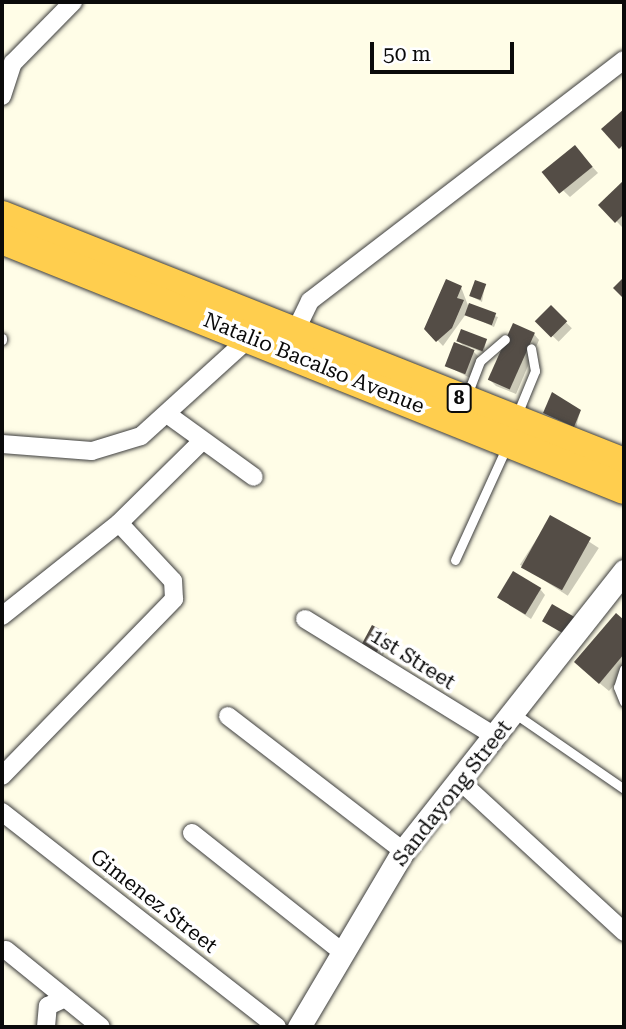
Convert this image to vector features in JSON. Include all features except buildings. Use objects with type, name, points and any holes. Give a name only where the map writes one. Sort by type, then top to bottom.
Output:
[{"type":"highway","name":"Natalio Bacalso Avenue","points":[[2,216],[290,342],[512,430],[624,463]]},
{"type":"highway","name":"Natalio Bacalso Avenue","points":[[2,239],[250,337],[290,342],[466,400],[512,430],[624,489]]},
{"type":"street","points":[[2,96],[5,74],[18,56],[73,2]]},
{"type":"street","points":[[290,342],[306,306],[331,284],[624,60]]},
{"type":"street","points":[[2,444],[92,451],[141,436],[250,337]]},
{"type":"street","points":[[167,414],[200,443],[254,477]]},
{"type":"street","points":[[2,616],[119,523],[200,443]]},
{"type":"street","points":[[2,776],[174,599],[173,581],[119,523]]},
{"type":"street","name":"Sandayong Street","points":[[299,1027],[403,851],[496,737],[624,572]]},
{"type":"street","name":"1st Street","points":[[306,619],[496,737]]},
{"type":"street","points":[[228,716],[403,851]]},
{"type":"street","points":[[460,781],[624,932]]},
{"type":"street","name":"Gimenez Street","points":[[2,812],[277,1027]]},
{"type":"street","points":[[192,832],[342,952]]},
{"type":"street","points":[[6,950],[63,999],[101,1027]]},
{"type":"street","points":[[46,1027],[48,1006],[63,999]]},
{"type":"lane","points":[[466,400],[480,361],[505,338]]},
{"type":"lane","points":[[455,560],[535,371],[531,348]]},
{"type":"lane","points":[[624,669],[618,687],[624,702]]},
{"type":"lane","points":[[514,713],[624,789]]}]
